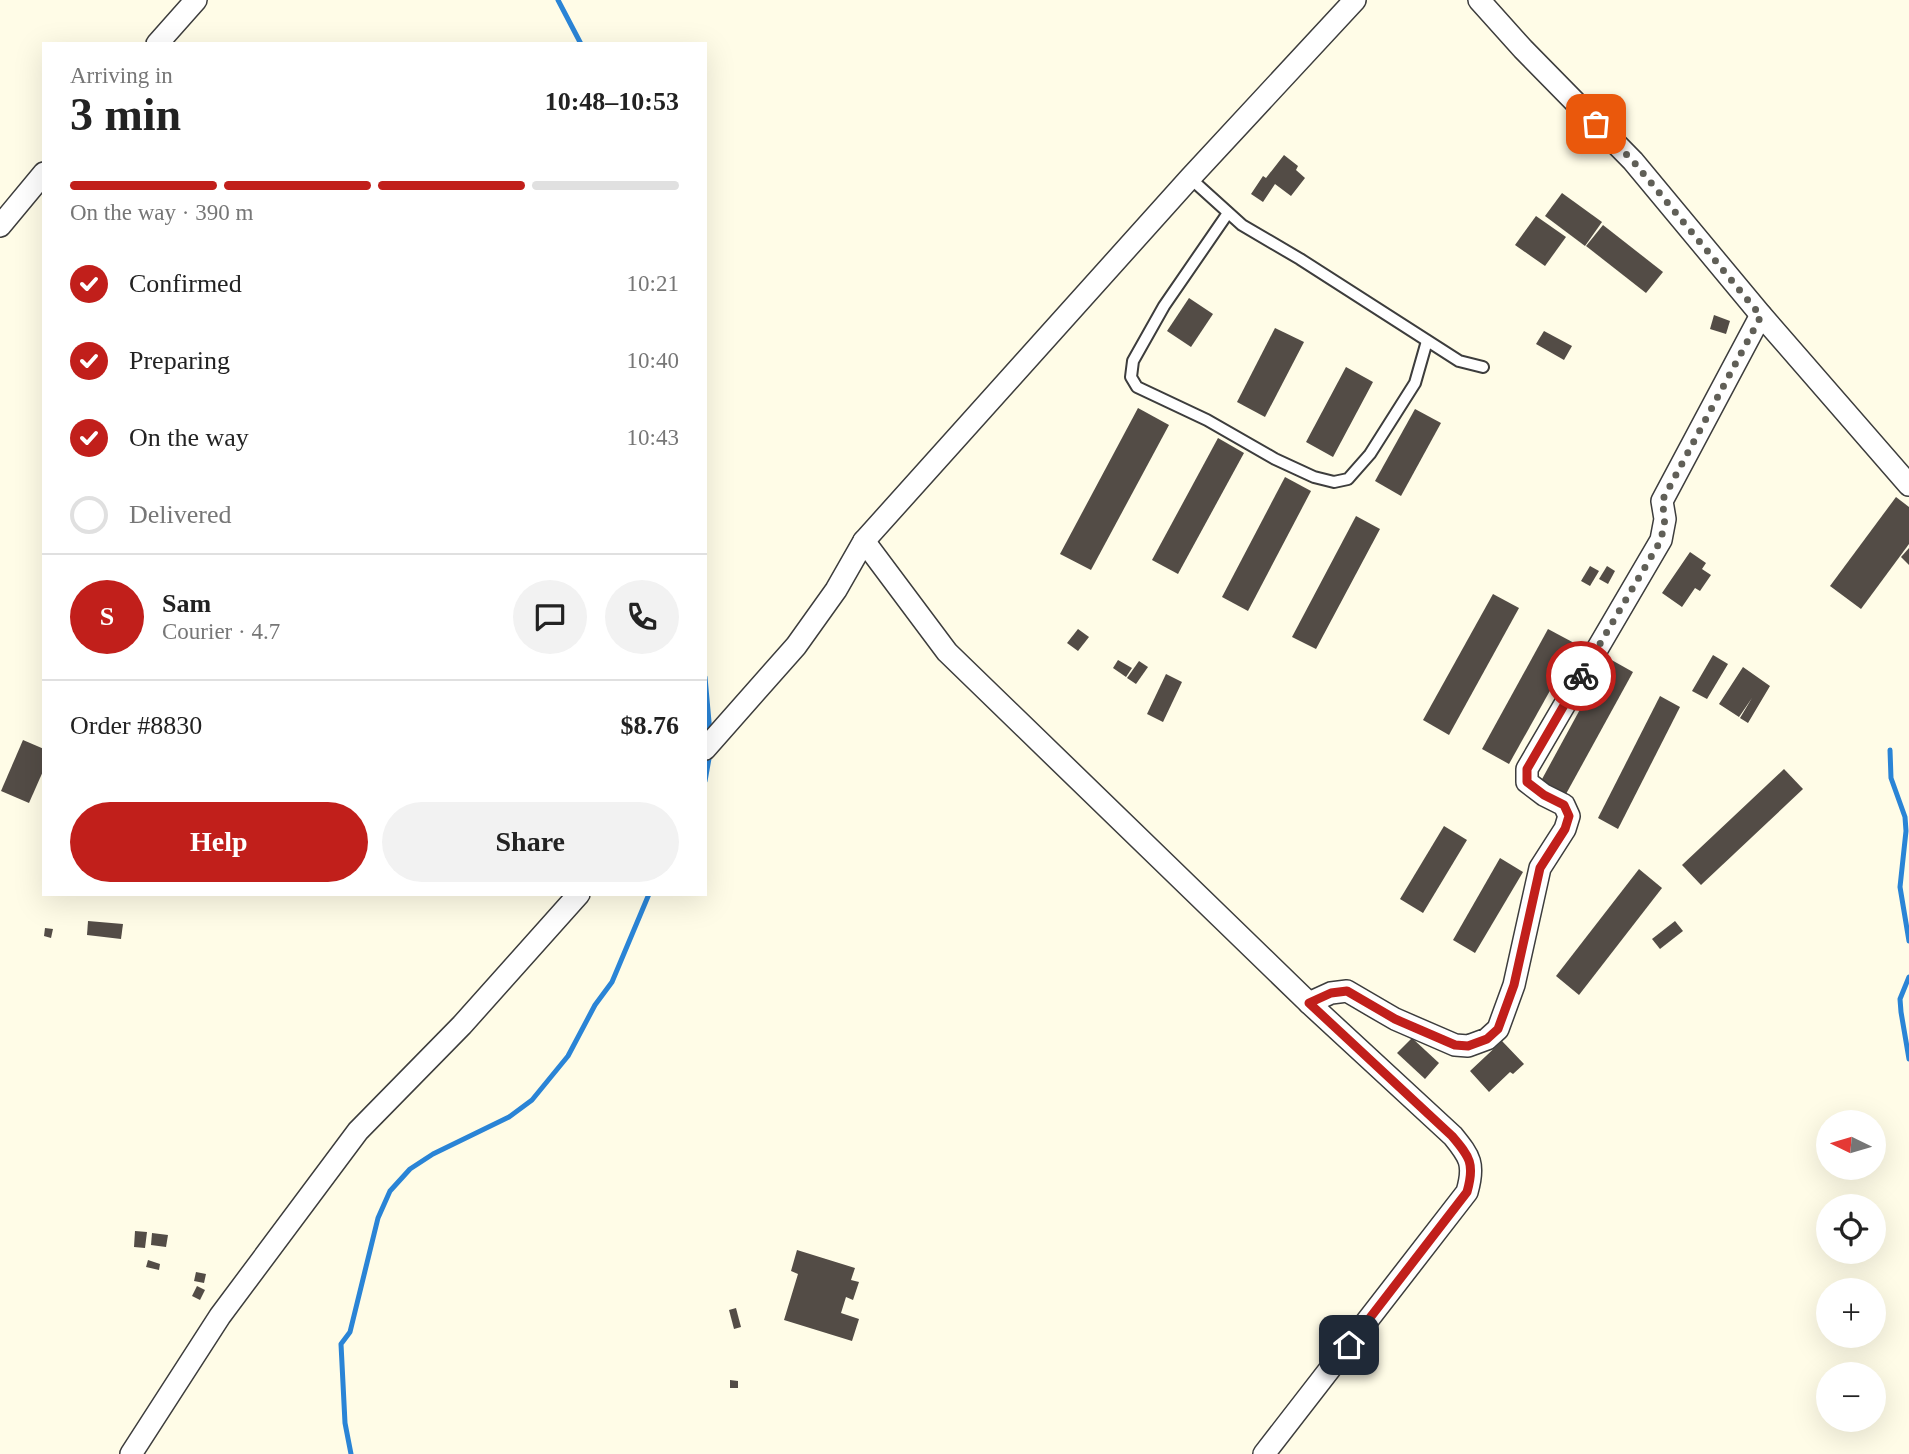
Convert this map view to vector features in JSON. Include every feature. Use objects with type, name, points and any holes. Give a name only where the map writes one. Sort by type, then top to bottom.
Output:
[{"type":"street","points":[[159,42],[196,0]]},
{"type":"street","points":[[707,746],[796,646],[836,590],[864,541],[1190,178],[1355,0]]},
{"type":"street","points":[[1479,0],[1633,161],[1761,316],[1909,485]]},
{"type":"street","points":[[0,226],[42,175]]},
{"type":"street","points":[[1309,1003],[1331,993],[1347,991],[1395,1019],[1455,1045],[1479,1043],[1498,1029],[1514,985],[1540,868],[1565,829],[1569,816],[1564,805],[1527,782],[1527,769],[1661,540],[1665,519],[1662,501],[1761,316]]},
{"type":"street","points":[[864,541],[947,652],[1309,1003],[1452,1136],[1469,1156],[1472,1175],[1467,1192],[1264,1454]]},
{"type":"street","points":[[131,1454],[220,1316],[358,1132],[463,1025],[577,896]]},
{"type":"lane","points":[[1190,178],[1242,225],[1459,361],[1483,367]]},
{"type":"lane","points":[[1228,213],[1164,306],[1133,361],[1131,377],[1137,387],[1207,420],[1314,477],[1334,482],[1348,479],[1370,454],[1415,383],[1427,341]]},
{"type":"building","points":[[1284,155],[1298,166],[1296,170],[1305,178],[1291,196],[1275,184],[1263,202],[1251,194],[1263,176],[1266,178]]},
{"type":"building","points":[[1562,193],[1602,222],[1585,246],[1545,216]]},
{"type":"building","points":[[1536,216],[1566,237],[1545,266],[1515,245]]},
{"type":"building","points":[[1603,225],[1663,272],[1646,293],[1586,246]]},
{"type":"building","points":[[1189,298],[1213,314],[1191,347],[1167,331]]},
{"type":"building","points":[[1714,315],[1730,321],[1726,334],[1710,329]]},
{"type":"building","points":[[1275,328],[1304,342],[1265,417],[1237,402]]},
{"type":"building","points":[[1544,331],[1572,346],[1564,360],[1536,344]]},
{"type":"building","points":[[1346,367],[1373,382],[1333,457],[1306,442]]},
{"type":"building","points":[[1138,408],[1169,425],[1091,570],[1060,554]]},
{"type":"building","points":[[1415,409],[1441,423],[1401,496],[1375,481]]},
{"type":"building","points":[[1218,438],[1244,453],[1178,574],[1152,560]]},
{"type":"building","points":[[1285,477],[1311,491],[1248,611],[1222,597]]},
{"type":"building","points":[[1896,497],[1909,507],[1909,544],[1861,609],[1830,586]]},
{"type":"building","points":[[1356,516],[1380,529],[1316,649],[1292,637]]},
{"type":"building","points":[[1909,548],[1909,565],[1901,557]]},
{"type":"building","points":[[1690,552],[1706,563],[1702,569],[1711,575],[1700,591],[1695,588],[1682,607],[1662,593]]},
{"type":"building","points":[[1590,566],[1599,571],[1590,586],[1581,581]]},
{"type":"building","points":[[1607,566],[1615,571],[1608,584],[1599,579]]},
{"type":"building","points":[[1493,594],[1519,608],[1449,735],[1423,720]]},
{"type":"building","points":[[1078,629],[1089,637],[1078,651],[1067,643]]},
{"type":"building","points":[[1548,629],[1576,644],[1509,764],[1482,749]]},
{"type":"building","points":[[1713,655],[1728,664],[1707,699],[1692,691]]},
{"type":"building","points":[[1608,658],[1633,672],[1566,794],[1541,781]]},
{"type":"building","points":[[1118,660],[1132,668],[1126,677],[1113,668]]},
{"type":"building","points":[[1139,661],[1148,667],[1136,684],[1127,678]]},
{"type":"building","points":[[1743,667],[1770,686],[1748,723],[1740,718],[1752,698],[1739,717],[1719,704]]},
{"type":"building","points":[[1166,674],[1182,682],[1163,722],[1147,714]]},
{"type":"building","points":[[1660,696],[1680,707],[1618,829],[1598,818]]},
{"type":"building","points":[[23,740],[42,748],[42,774],[29,803],[1,791]]},
{"type":"building","points":[[1784,769],[1803,789],[1701,885],[1682,865]]},
{"type":"building","points":[[1444,826],[1467,840],[1423,913],[1400,899]]},
{"type":"building","points":[[1500,858],[1523,872],[1475,953],[1453,940]]},
{"type":"building","points":[[1639,869],[1662,888],[1579,995],[1556,976]]},
{"type":"building","points":[[88,921],[123,924],[121,939],[87,935]]},
{"type":"building","points":[[1675,921],[1683,931],[1660,949],[1652,939]]},
{"type":"building","points":[[45,928],[53,929],[51,938],[44,936]]},
{"type":"building","points":[[1412,1038],[1439,1063],[1425,1079],[1397,1053]]},
{"type":"building","points":[[1502,1041],[1524,1064],[1513,1074],[1510,1072],[1489,1092],[1470,1071]]},
{"type":"building","points":[[135,1231],[147,1232],[145,1248],[134,1247]]},
{"type":"building","points":[[152,1233],[168,1235],[166,1247],[151,1245]]},
{"type":"building","points":[[797,1250],[855,1268],[851,1280],[859,1282],[853,1300],[846,1297],[841,1313],[859,1319],[852,1341],[784,1320],[798,1274],[791,1271]]},
{"type":"building","points":[[148,1260],[160,1264],[159,1270],[146,1267]]},
{"type":"building","points":[[196,1272],[206,1274],[204,1283],[194,1281]]},
{"type":"building","points":[[197,1286],[205,1290],[200,1300],[192,1296]]},
{"type":"building","points":[[736,1308],[741,1327],[734,1329],[729,1310]]},
{"type":"building","points":[[730,1380],[738,1381],[738,1388],[730,1388]]},
{"type":"waterway","points":[[558,0],[580,42]]},
{"type":"waterway","points":[[707,699],[710,733]]},
{"type":"waterway","points":[[1890,750],[1891,778],[1905,817],[1900,887],[1909,941]]},
{"type":"waterway","points":[[707,770],[710,753]]},
{"type":"waterway","points":[[351,1454],[345,1423],[341,1344],[350,1332],[378,1218],[390,1191],[410,1169],[433,1154],[509,1117],[532,1100],[568,1056],[595,1005],[612,982],[648,896]]},
{"type":"waterway","points":[[1909,977],[1900,999],[1909,1059]]},
{"type":"way so far","points":[[1581,676],[1661,540],[1665,519],[1662,501],[1761,316],[1633,161],[1596,124]]},
{"type":"route","points":[[1349,1345],[1467,1192],[1472,1175],[1469,1156],[1452,1136],[1309,1003],[1331,993],[1347,991],[1395,1019],[1455,1045],[1479,1043],[1498,1029],[1514,985],[1540,868],[1565,829],[1569,816],[1564,805],[1527,782],[1527,769],[1581,676]]}]
